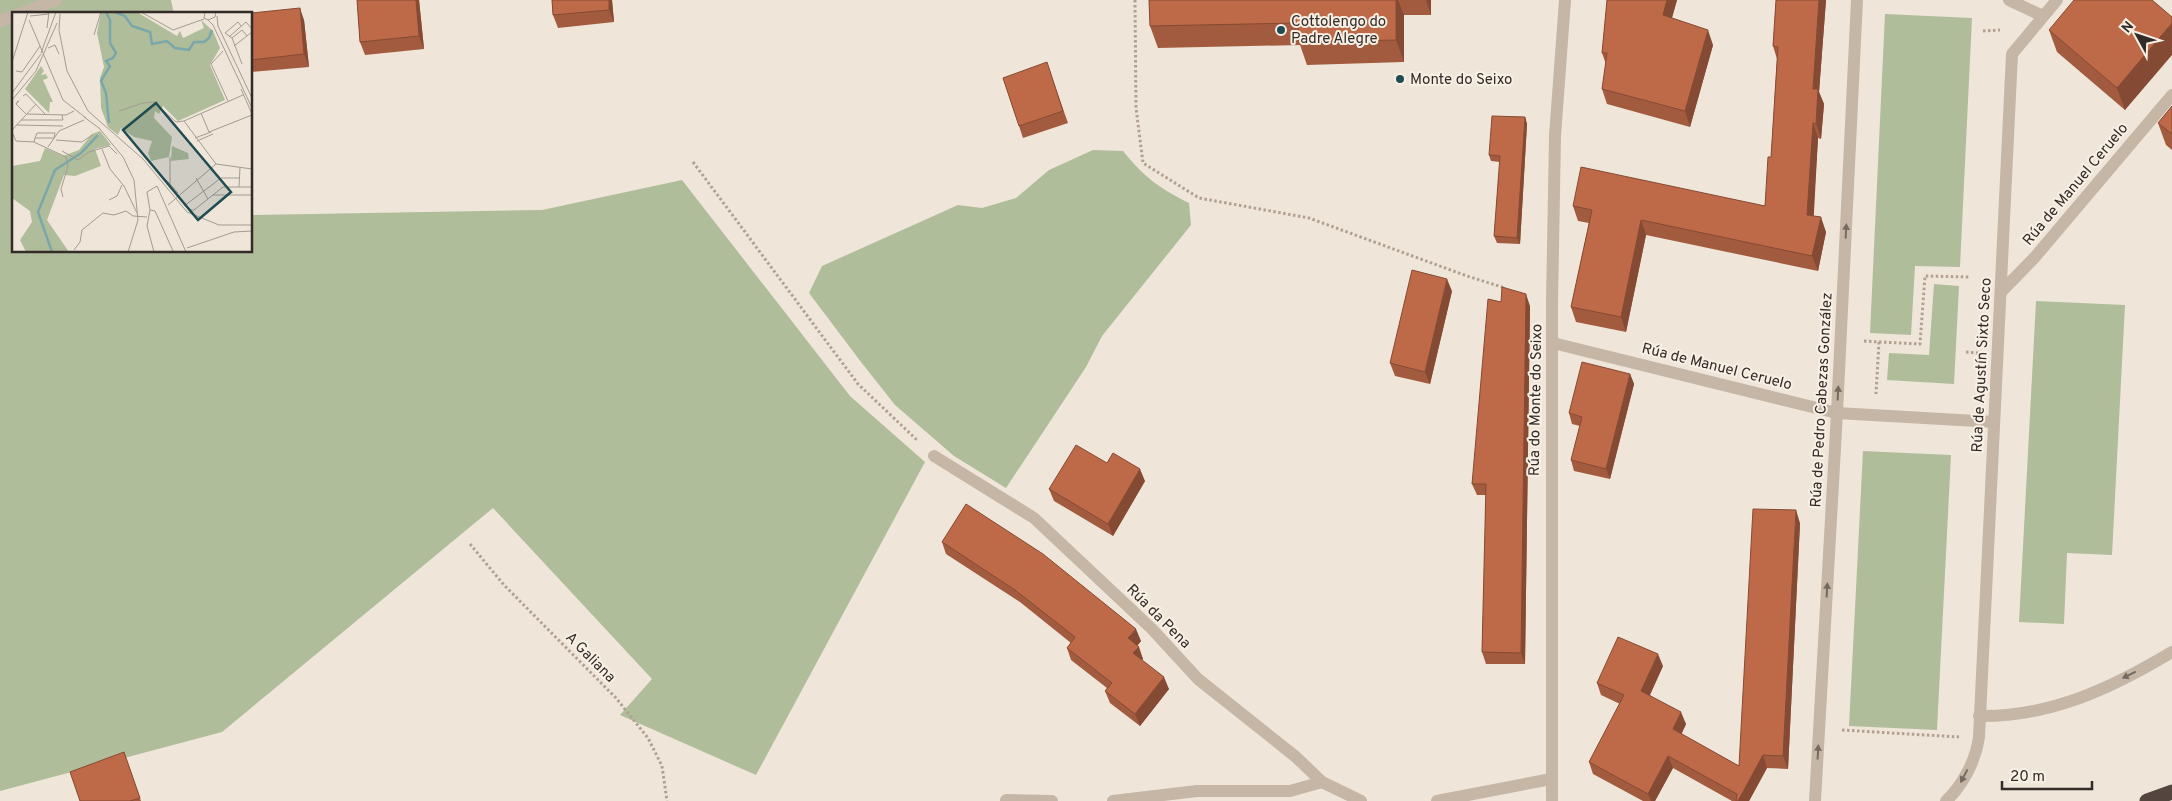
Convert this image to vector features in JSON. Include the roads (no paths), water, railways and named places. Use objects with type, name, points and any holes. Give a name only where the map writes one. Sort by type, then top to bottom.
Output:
[{"type":"highway","points":[[2147,801],[2172,792]]},
{"type":"street","points":[[24,12],[56,0]]},
{"type":"street","name":"Rúa do Monte do Seixo","points":[[1552,801],[1555,136],[1565,0]]},
{"type":"street","name":"Rúa de Pedro Cabezas González","points":[[1816,801],[1857,0]]},
{"type":"street","points":[[2009,0],[2043,16]]},
{"type":"street","name":"Rúa de Agustín Sixto Seco","points":[[1946,801],[1964,778],[1978,748],[2012,54],[2057,0]]},
{"type":"street","points":[[0,21],[12,17]]},
{"type":"street","name":"Rúa de Manuel Ceruelo","points":[[2001,292],[2035,257],[2172,95]]},
{"type":"street","name":"Rúa de Manuel Ceruelo","points":[[1553,343],[1837,413],[1994,422]]},
{"type":"street","name":"Rúa da Pena","points":[[934,456],[1034,518],[1152,629],[1198,679],[1296,758],[1322,782],[1361,801]]},
{"type":"street","points":[[1979,716],[2007,716],[2053,708],[2097,691],[2172,652]]},
{"type":"street","points":[[1436,801],[1551,778]]},
{"type":"street","points":[[1114,801],[1198,791],[1290,791],[1322,782]]},
{"type":"street","points":[[1006,800],[1052,801]]},
{"type":"place","name":"Cottolengo do Padre Alegre","points":[[1281,30]]},
{"type":"place","name":"Monte do Seixo","points":[[1400,79]]}]
